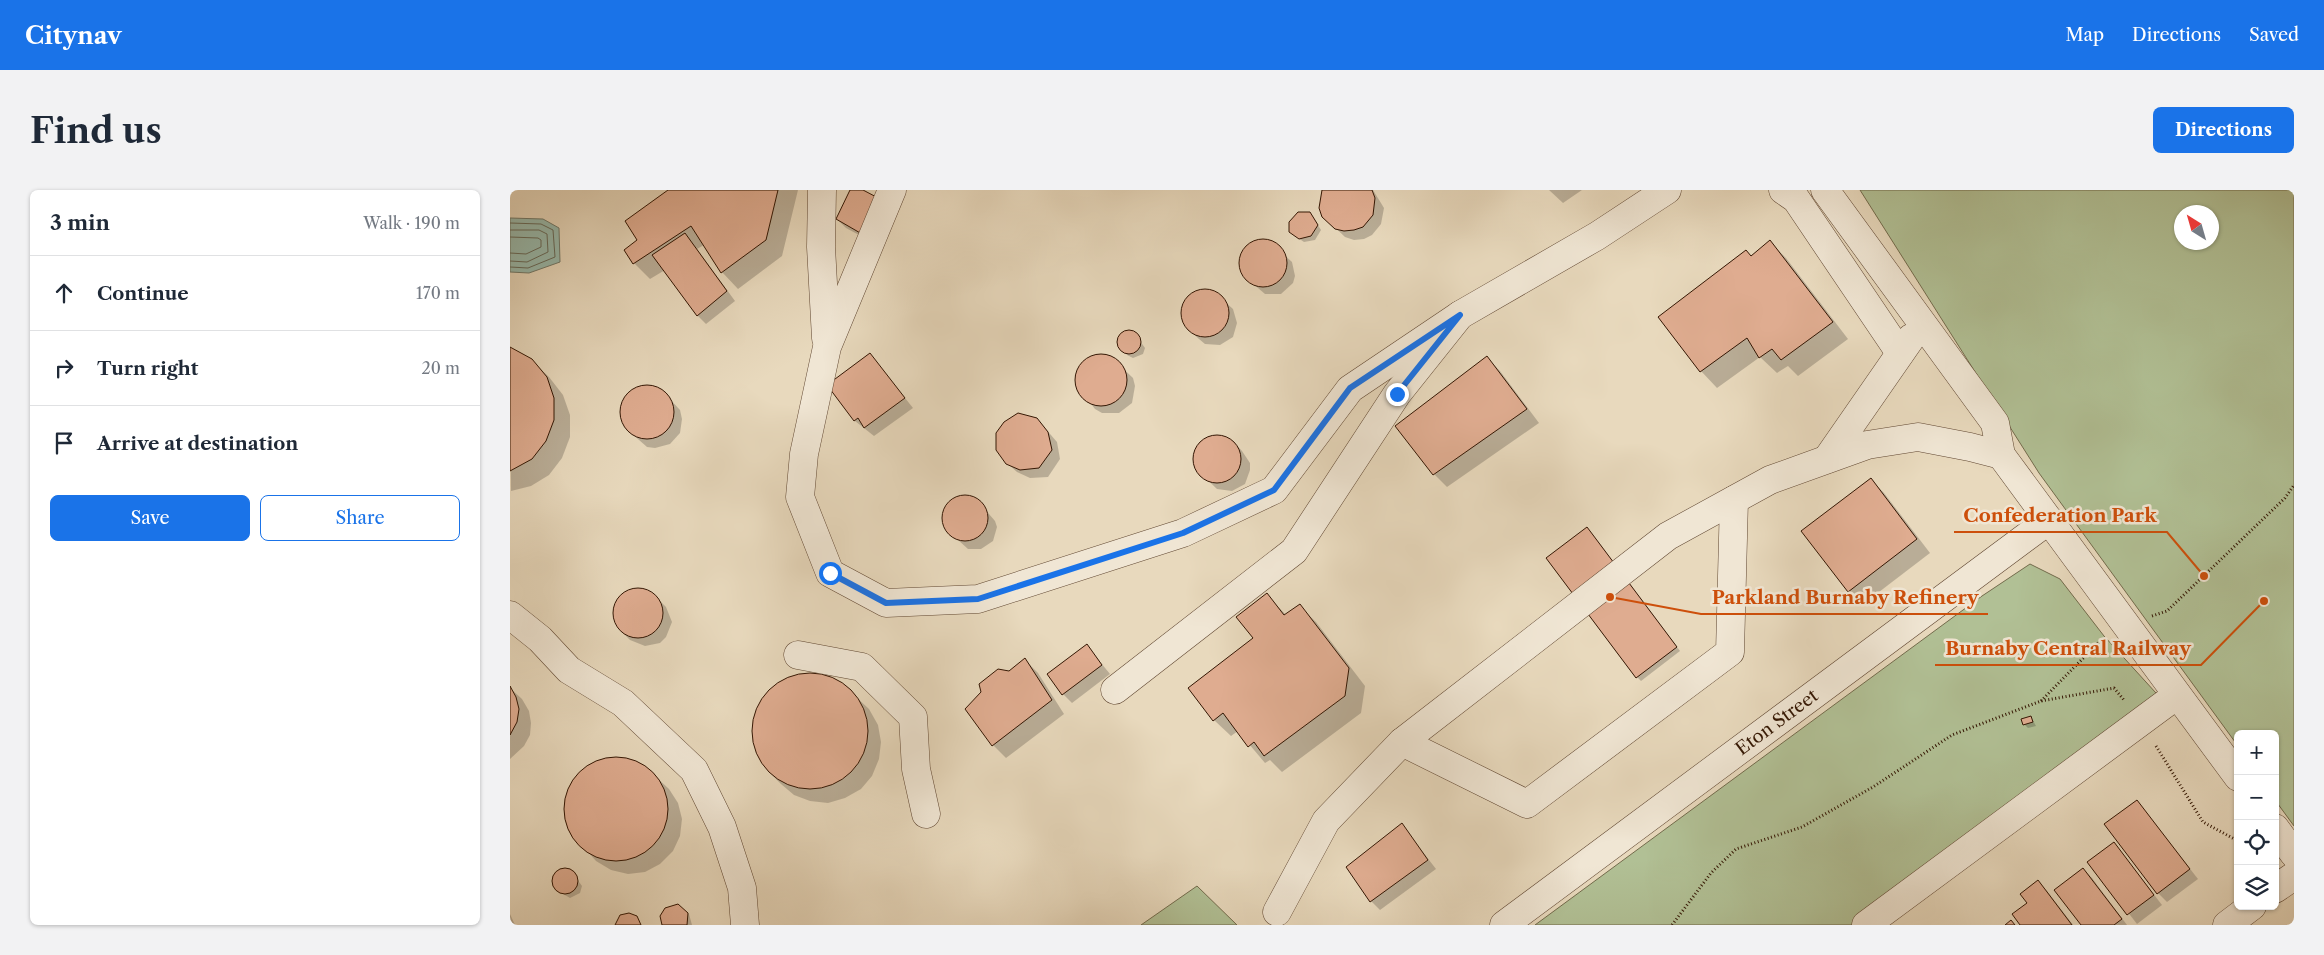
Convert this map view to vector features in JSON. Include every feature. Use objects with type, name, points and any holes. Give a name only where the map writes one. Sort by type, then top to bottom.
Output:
[{"type":"street","points":[[822,190],[820,247],[827,347]]},
{"type":"street","points":[[892,190],[827,347],[804,454],[800,497],[830,573],[886,603],[978,599],[1183,533],[1274,490],[1350,388],[1460,315],[1596,236],[1667,190]]},
{"type":"street","points":[[1783,190],[1796,199],[1900,353]]},
{"type":"street","points":[[1825,190],[1995,423],[2001,455],[2237,775]]},
{"type":"street","points":[[1115,690],[1294,551],[1397,394],[1460,315]]},
{"type":"street","points":[[1827,460],[1922,322]]},
{"type":"street","points":[[1277,912],[1326,821],[1402,742],[1494,673],[1668,536],[1770,480],[1866,445],[1918,437],[1970,446],[2001,455]]},
{"type":"street","points":[[1402,742],[1527,804],[1730,652],[1734,500]]},
{"type":"street","name":"Eton Street","points":[[1504,925],[2049,520]]},
{"type":"street","points":[[510,615],[540,639],[569,670],[623,703],[694,770],[722,827],[742,888],[745,925]]},
{"type":"street","points":[[798,655],[862,667],[913,717],[916,769],[926,814]]},
{"type":"street","points":[[1866,925],[2177,695]]},
{"type":"street","points":[[2279,833],[2294,854]]},
{"type":"street","points":[[2279,886],[2294,876]]},
{"type":"street","points":[[2227,925],[2247,910]]},
{"type":"path","points":[[2042,700],[2104,636],[2126,625],[2167,611],[2284,498],[2294,485]]},
{"type":"path","points":[[1672,925],[1711,873],[1736,849],[1802,827],[1874,787],[1952,735],[2042,700],[2114,688],[2142,722],[2202,822],[2234,839]]},
{"type":"shaded area","points":[[1860,190],[2294,190],[2294,826],[2279,805],[2279,730],[2234,730],[2234,741],[2039,473]]},
{"type":"shaded area","points":[[2030,564],[2060,579],[2104,636],[2166,704],[1866,925],[1535,925],[1982,596]]},
{"type":"shaded area","points":[[1197,886],[1237,925],[1141,925]]},
{"type":"water","points":[[510,218],[543,219],[559,228],[560,262],[529,273],[510,272]]},
{"type":"building","points":[[668,190],[778,190],[766,240],[721,273],[691,226],[633,264],[624,250],[637,240],[625,221]]},
{"type":"building","points":[[850,190],[863,190],[882,200],[862,234],[836,219]]},
{"type":"building","points":[[1322,190],[1372,190],[1375,198],[1373,215],[1363,227],[1344,231],[1335,229],[1322,217],[1319,208]]},
{"type":"building","points":[[1298,212],[1310,212],[1318,225],[1311,236],[1299,239],[1289,232],[1289,222]]},
{"type":"building","points":[[685,233],[727,291],[697,316],[652,255]]},
{"type":"building","points":[[1263,239],[1272,241],[1280,246],[1285,254],[1287,263],[1285,272],[1280,280],[1272,285],[1263,287],[1254,285],[1246,280],[1241,272],[1239,263],[1241,254],[1246,246],[1254,241]]},
{"type":"building","points":[[1770,240],[1833,322],[1781,360],[1772,349],[1759,358],[1747,338],[1700,372],[1658,317],[1746,250],[1751,256]]},
{"type":"building","points":[[1205,289],[1214,291],[1222,296],[1227,304],[1229,313],[1227,322],[1222,330],[1214,335],[1205,337],[1196,335],[1188,330],[1183,322],[1181,313],[1183,304],[1188,296],[1196,291]]},
{"type":"building","points":[[1129,330],[1134,331],[1140,337],[1140,347],[1134,353],[1129,354],[1124,353],[1118,347],[1117,342],[1118,337],[1124,331]]},
{"type":"building","points":[[510,347],[532,359],[547,377],[554,398],[554,420],[546,441],[532,459],[510,471]]},
{"type":"building","points":[[870,353],[905,398],[864,428],[858,418],[854,421],[827,385]]},
{"type":"building","points":[[1101,354],[1115,358],[1123,366],[1127,380],[1123,394],[1115,402],[1101,406],[1087,402],[1079,394],[1075,380],[1079,366],[1087,358]]},
{"type":"building","points":[[1487,356],[1527,409],[1433,475],[1395,426]]},
{"type":"building","points":[[647,385],[657,387],[666,393],[672,402],[674,412],[672,422],[666,431],[657,437],[647,439],[637,437],[628,431],[622,422],[620,412],[622,402],[628,393],[637,387]]},
{"type":"building","points":[[1018,413],[1037,418],[1048,432],[1052,450],[1039,468],[1020,470],[1006,464],[996,450],[996,433],[1004,422]]},
{"type":"building","points":[[1212,435],[1222,435],[1234,442],[1241,454],[1241,464],[1234,476],[1222,483],[1212,483],[1204,479],[1197,472],[1193,464],[1193,454],[1197,446],[1204,439]]},
{"type":"building","points":[[1871,478],[1917,539],[1848,592],[1801,531]]},
{"type":"building","points":[[965,495],[978,499],[984,505],[988,518],[984,531],[978,537],[965,541],[952,537],[946,531],[942,518],[946,505],[952,499]]},
{"type":"building","points":[[1587,527],[1677,647],[1636,678],[1546,558]]},
{"type":"building","points":[[633,588],[643,588],[656,595],[663,608],[663,618],[656,631],[643,638],[633,638],[624,634],[617,627],[613,618],[613,608],[617,599],[624,592]]},
{"type":"building","points":[[1267,593],[1284,615],[1300,604],[1349,668],[1345,696],[1264,756],[1254,742],[1248,747],[1223,713],[1213,721],[1188,688],[1253,638],[1236,617]]},
{"type":"building","points":[[1087,644],[1102,665],[1062,695],[1047,674]]},
{"type":"building","points":[[1025,658],[1052,700],[992,746],[965,709],[981,692],[979,684],[998,669],[1009,671]]},
{"type":"building","points":[[810,673],[832,677],[842,682],[851,690],[859,699],[864,709],[868,731],[864,753],[859,763],[851,772],[842,780],[832,785],[810,789],[788,785],[778,780],[769,772],[761,763],[756,753],[752,731],[756,709],[761,699],[769,690],[778,682],[788,677]]},
{"type":"building","points":[[510,686],[516,697],[519,709],[517,722],[510,735]]},
{"type":"building","points":[[2031,716],[2033,722],[2023,725],[2021,719]]},
{"type":"building","points":[[616,757],[636,761],[653,772],[664,789],[668,809],[664,829],[653,846],[636,857],[616,861],[596,857],[579,846],[568,829],[564,809],[568,789],[579,772],[596,761]]},
{"type":"building","points":[[2137,800],[2190,869],[2157,894],[2104,824]]},
{"type":"building","points":[[1402,823],[1428,860],[1370,902],[1346,867]]},
{"type":"building","points":[[2114,842],[2154,895],[2127,915],[2087,862]]},
{"type":"building","points":[[565,868],[574,872],[578,881],[574,890],[565,894],[556,890],[552,881],[556,872]]},
{"type":"building","points":[[2083,868],[2122,919],[2114,925],[2081,925],[2054,890]]},
{"type":"building","points":[[2038,880],[2072,925],[2020,925],[2012,914],[2027,903],[2020,894]]},
{"type":"building","points":[[678,904],[688,913],[687,925],[662,925],[660,916],[665,908]]},
{"type":"building","points":[[629,913],[637,916],[641,925],[615,925],[620,915]]},
{"type":"building","points":[[2011,920],[2015,925],[2005,925]]},
{"type":"place","name":"Confederation Park","points":[[2204,576]]},
{"type":"place","name":"Parkland Burnaby Refinery","points":[[1610,597]]},
{"type":"place","name":"Burnaby Central Railway","points":[[2264,601]]},
{"type":"route","points":[[830,573],[886,603],[978,599],[1183,533],[1274,490],[1350,388],[1460,315],[1397,394]]}]
